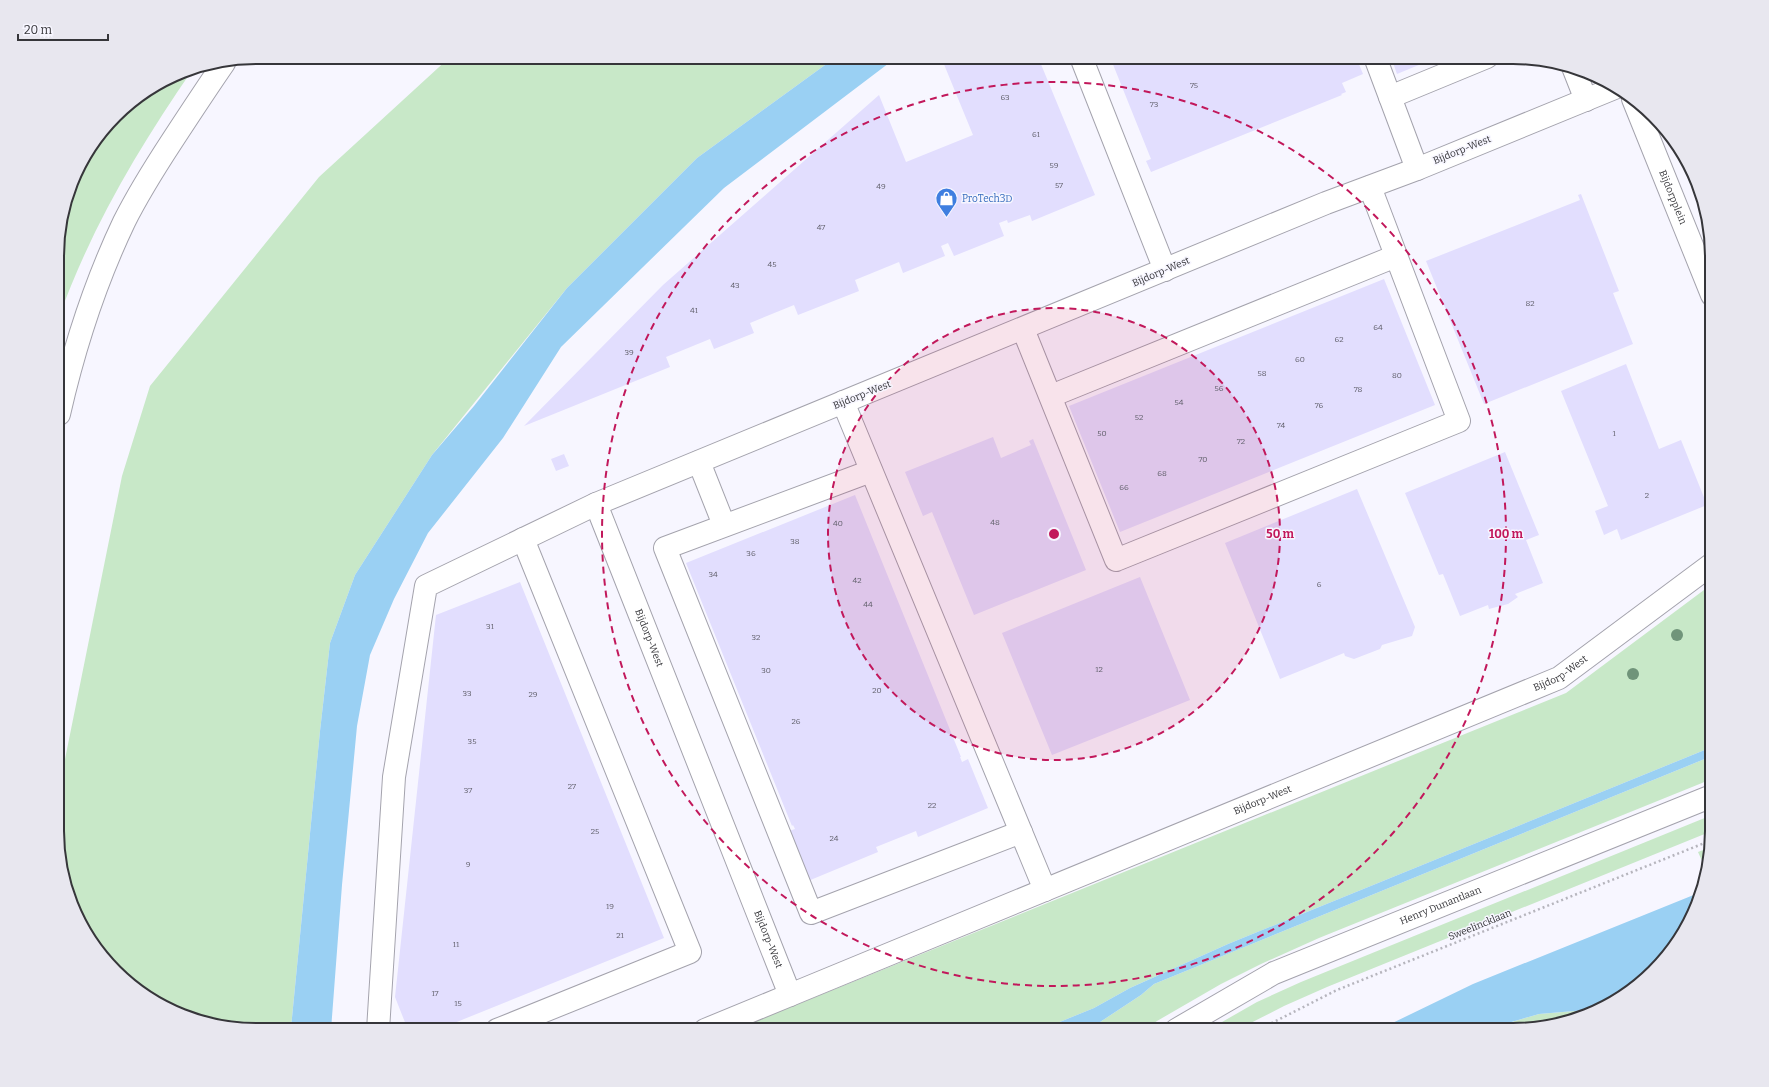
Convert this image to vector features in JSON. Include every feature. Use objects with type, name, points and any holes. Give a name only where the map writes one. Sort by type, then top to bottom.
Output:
[{"type":"main road","points":[[1084,64],[1165,270]]},
{"type":"main road","points":[[1378,64],[1417,169]]},
{"type":"main road","points":[[1390,97],[1470,64]]},
{"type":"main road","points":[[64,390],[96,290],[124,222],[148,178],[205,89],[221,68]]},
{"type":"main road","points":[[1576,74],[1586,100]]},
{"type":"main road","name":"Bijdorp-West","points":[[790,995],[596,504],[1326,203],[1417,169],[1609,90]]},
{"type":"main road","name":"Bijdorpplein","points":[[1637,110],[1705,278]]},
{"type":"main road","points":[[1023,329],[1116,560],[1459,421],[1370,187]]},
{"type":"main road","points":[[1050,396],[1396,256]]},
{"type":"main road","points":[[843,402],[1045,890]]},
{"type":"main road","points":[[699,462],[724,526]]},
{"type":"main road","points":[[871,471],[665,548],[811,913],[1021,832]]},
{"type":"main road","points":[[378,1023],[394,776],[426,586],[596,504]]},
{"type":"main road","points":[[514,1023],[690,952],[523,539]]},
{"type":"main road","name":"Bijdorp-West","points":[[722,1023],[1559,678],[1705,569]]},
{"type":"main road","name":"Henry Dunantlaan","points":[[1188,1023],[1274,973],[1705,799]]},
{"type":"path","name":"Sweelincklaan","points":[[1272,1023],[1337,990],[1705,843]]},
{"type":"green space","points":[[442,64],[826,64],[697,158],[567,288],[432,455],[355,575],[330,643],[291,1023],[243,1023],[194,1013],[149,991],[120,967],[96,938],[74,893],[68,869],[64,844],[64,764],[122,476],[150,386],[319,177]]},
{"type":"green space","points":[[188,77],[135,158],[101,220],[64,304],[64,243],[68,218],[74,194],[96,149],[120,120],[149,96]]},
{"type":"green space","points":[[1705,589],[1705,750],[1228,944],[1130,988],[1094,1008],[1057,1023],[751,1023],[1566,693]]},
{"type":"green space","points":[[1705,759],[1705,782],[1702,783],[1319,938],[1221,984],[1154,1023],[1099,1023],[1141,995],[1154,984]]},
{"type":"green space","points":[[1705,818],[1705,834],[1327,987],[1251,1023],[1220,1023],[1257,1002],[1301,982]]},
{"type":"green space","points":[[1704,850],[1702,861],[1698,852]]},
{"type":"green space","points":[[1581,1010],[1551,1019],[1526,1023],[1508,1023],[1539,1014]]},
{"type":"water","points":[[826,64],[888,64],[724,188],[561,347],[503,438],[428,533],[394,599],[370,655],[357,726],[342,885],[332,1023],[291,1023],[330,643],[355,575],[432,455],[474,406],[567,288],[697,158]]},
{"type":"water","points":[[1705,750],[1705,759],[1154,984],[1141,995],[1099,1023],[1057,1023],[1094,1008],[1130,988],[1228,944]]},
{"type":"water","points":[[1694,895],[1673,938],[1649,967],[1620,991],[1587,1008],[1581,1010],[1539,1014],[1508,1023],[1392,1023],[1473,984]]},
{"type":"building","points":[[944,64],[1041,64],[1095,195],[1032,221],[1030,215],[1008,223],[1007,220],[999,223],[1004,236],[954,256],[948,243],[941,246],[945,256],[903,273],[899,262],[855,280],[859,291],[798,315],[794,305],[750,323],[754,333],[714,349],[710,339],[666,357],[670,367],[524,426],[663,285],[879,95],[906,162],[973,135]]},
{"type":"building","points":[[1113,64],[1359,64],[1363,74],[1342,83],[1346,92],[1341,94],[1342,95],[1151,172],[1146,161],[1151,159]]},
{"type":"building","points":[[1393,64],[1421,64],[1397,74]]},
{"type":"building","points":[[1581,194],[1619,291],[1613,293],[1633,344],[1484,404],[1426,261],[1580,200],[1578,195]]},
{"type":"building","points":[[1384,279],[1435,405],[1120,532],[1069,406]]},
{"type":"building","points":[[1626,364],[1659,449],[1681,440],[1705,500],[1705,506],[1621,540],[1617,529],[1604,535],[1595,511],[1608,506],[1561,391]]},
{"type":"building","points":[[993,437],[1001,458],[1031,445],[1029,441],[1033,439],[1086,570],[974,615],[932,512],[923,516],[905,472]]},
{"type":"building","points":[[1505,452],[1539,535],[1526,540],[1543,583],[1515,594],[1518,597],[1508,604],[1489,609],[1488,605],[1460,616],[1443,574],[1439,575],[1405,493]]},
{"type":"building","points":[[564,454],[569,466],[556,471],[551,459]]},
{"type":"building","points":[[1357,489],[1415,627],[1412,636],[1382,645],[1380,649],[1354,659],[1345,656],[1344,653],[1280,679],[1225,543]]},
{"type":"building","points":[[855,495],[962,762],[968,759],[988,808],[918,837],[916,831],[876,847],[878,852],[808,881],[789,831],[795,829],[793,825],[792,826],[686,563]]},
{"type":"building","points":[[1140,577],[1190,700],[1052,755],[1002,633]]},
{"type":"building","points":[[520,582],[664,938],[454,1023],[405,1023],[395,997],[436,615]]},
{"type":"place","name":"ProTech3D","points":[[946,218]]}]
